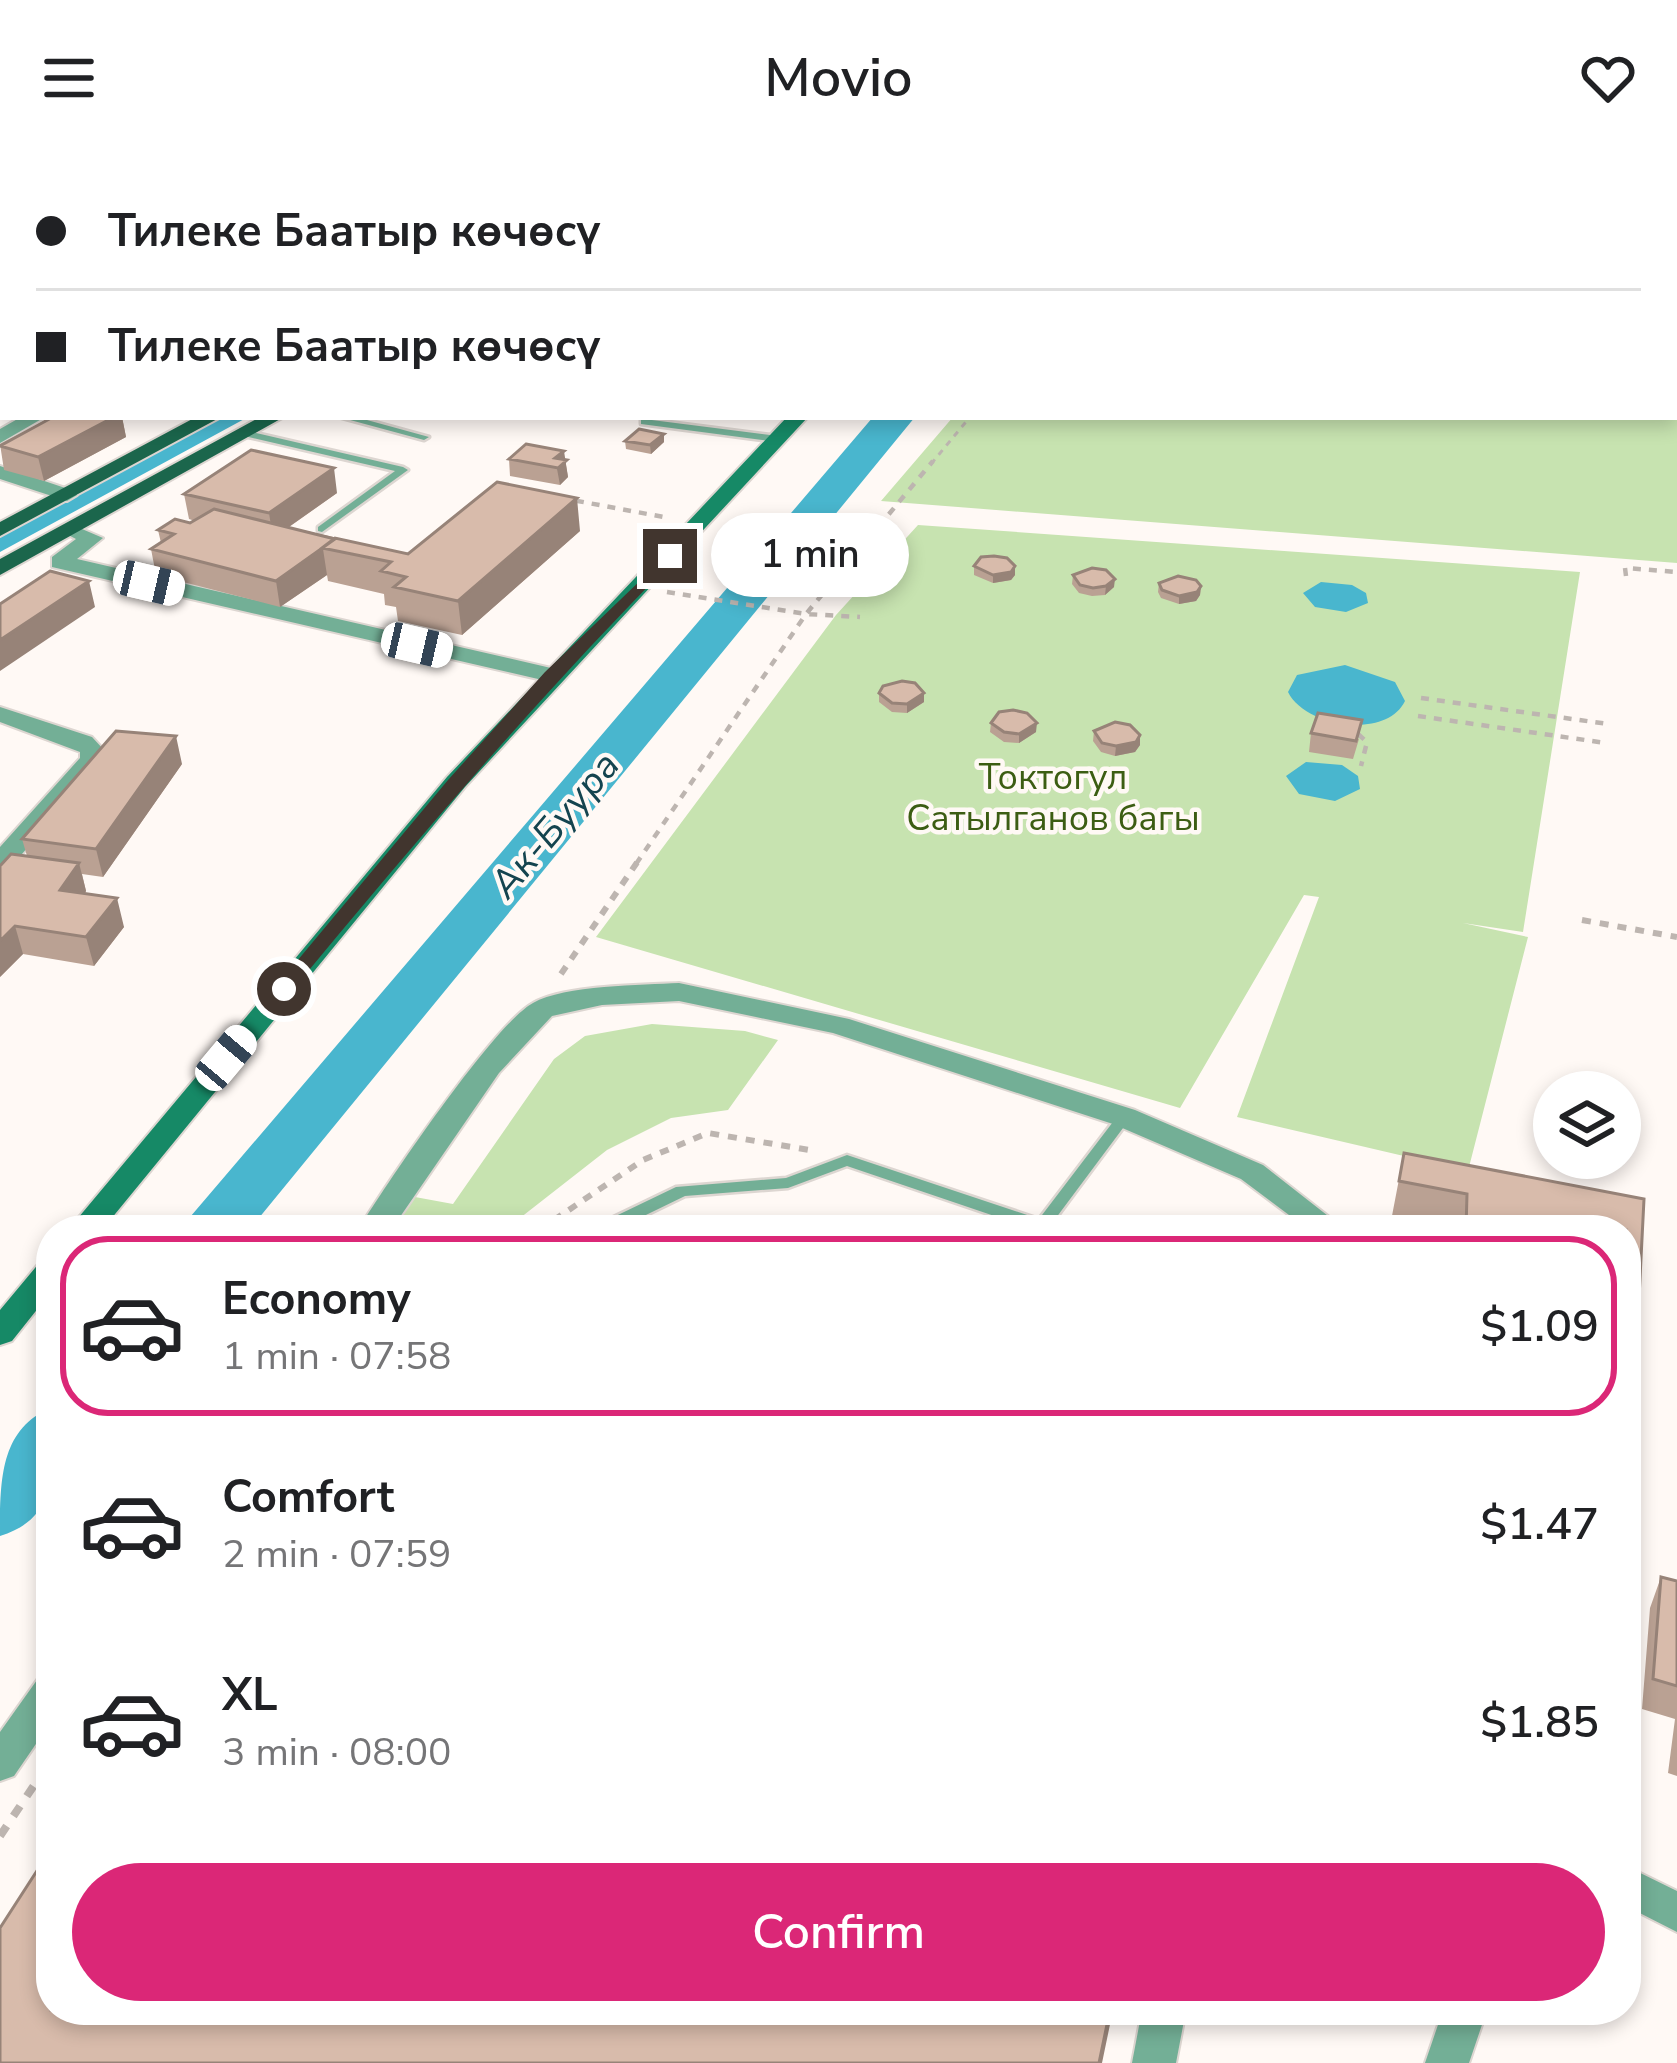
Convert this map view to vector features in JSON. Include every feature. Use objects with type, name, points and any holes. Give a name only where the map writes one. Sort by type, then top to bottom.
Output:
[{"type":"main road","points":[[0,530],[202,420]]},
{"type":"main road","points":[[0,568],[268,420]]},
{"type":"street","points":[[0,437],[30,420]]},
{"type":"street","points":[[96,1215],[454,783],[795,420]]},
{"type":"street","points":[[0,472],[67,495]]},
{"type":"street","points":[[68,529],[92,538],[60,562],[551,676]]},
{"type":"street","points":[[0,714],[54,731],[92,750],[88,767],[0,862]]},
{"type":"street","points":[[385,1215],[489,1066],[542,1010],[602,996],[679,992],[838,1025],[1124,1117],[1252,1172],[1310,1215]]},
{"type":"street","points":[[0,1333],[36,1289]]},
{"type":"street","points":[[0,1764],[36,1712]]},
{"type":"street","points":[[1641,1893],[1677,1913]]},
{"type":"street","points":[[1154,2063],[1161,2025]]},
{"type":"street","points":[[1447,2063],[1460,2025]]},
{"type":"lane","points":[[356,420],[424,437]]},
{"type":"lane","points":[[644,422],[778,439]]},
{"type":"lane","points":[[243,433],[403,470],[322,529]]},
{"type":"lane","points":[[1050,1215],[1124,1117]]},
{"type":"lane","points":[[632,1215],[682,1191],[788,1183],[847,1160],[1010,1215]]},
{"type":"path","points":[[574,949],[806,614],[968,420]]},
{"type":"path","points":[[500,499],[516,486],[702,524]]},
{"type":"path","points":[[1626,576],[1625,568],[1677,572]]},
{"type":"path","points":[[639,588],[806,614],[860,617]]},
{"type":"path","points":[[1421,698],[1608,724]]},
{"type":"path","points":[[1418,716],[1606,743]]},
{"type":"path","points":[[1358,734],[1367,742],[1360,766]]},
{"type":"path","points":[[1582,920],[1677,937]]},
{"type":"path","points":[[562,1215],[644,1160],[708,1133],[847,1160]]},
{"type":"path","points":[[0,1836],[36,1782]]},
{"type":"green space","points":[[950,420],[1677,420],[1677,563],[881,501]]},
{"type":"green space","name":"Токтогул Сатылганов багы","points":[[918,525],[1580,572],[1523,932],[1463,923],[1528,937],[1468,1171],[1237,1117],[1319,897],[1304,895],[1180,1108],[596,937],[836,615]]},
{"type":"green space","points":[[652,1024],[745,1031],[778,1040],[728,1110],[671,1118],[607,1150],[524,1215],[403,1215],[415,1197],[453,1204],[554,1059],[585,1036]]},
{"type":"water","points":[[1321,582],[1352,585],[1366,593],[1368,603],[1346,612],[1315,607],[1303,593]]},
{"type":"water","points":[[1345,665],[1395,682],[1405,701],[1381,721],[1346,724],[1311,714],[1288,692],[1297,675]]},
{"type":"water","points":[[1306,762],[1342,765],[1358,776],[1360,789],[1335,801],[1299,794],[1286,776]]},
{"type":"building","points":[[48,420],[108,420],[38,457],[0,446]]},
{"type":"building","points":[[639,429],[664,434],[650,445],[625,441]]},
{"type":"building","points":[[526,444],[564,451],[555,458],[567,460],[558,468],[509,459]]},
{"type":"building","points":[[251,450],[334,468],[269,513],[184,494]]},
{"type":"building","points":[[497,482],[577,498],[458,601],[394,587],[406,577],[381,571],[391,562],[322,548],[335,538],[408,554]]},
{"type":"building","points":[[214,509],[335,539],[276,581],[151,549],[174,534],[158,530],[175,519],[190,523]]},
{"type":"building","points":[[981,557],[1007,558],[1015,566],[1011,572],[993,575],[974,566]]},
{"type":"building","points":[[1092,568],[1106,570],[1115,579],[1106,586],[1080,585],[1073,575]]},
{"type":"building","points":[[50,571],[89,581],[0,640],[0,604]]},
{"type":"building","points":[[1178,576],[1201,586],[1197,592],[1179,596],[1162,590],[1159,583]]},
{"type":"building","points":[[915,683],[924,693],[907,704],[892,703],[879,693],[883,686]]},
{"type":"building","points":[[999,712],[1027,713],[1037,723],[1019,734],[1004,732],[991,723]]},
{"type":"building","points":[[1318,713],[1362,720],[1356,741],[1311,733]]},
{"type":"building","points":[[1115,722],[1130,725],[1140,735],[1136,742],[1102,743],[1094,731]]},
{"type":"building","points":[[116,731],[176,736],[96,849],[22,839]]},
{"type":"building","points":[[11,854],[79,863],[60,890],[117,898],[86,937],[15,926],[0,941],[0,866]]},
{"type":"building","points":[[1404,1153],[1644,1199],[1641,1259],[1641,1215],[1466,1215],[1467,1194],[1399,1181]]},
{"type":"building","points":[[1661,1577],[1677,1581],[1677,1686],[1653,1679]]},
{"type":"building","points":[[36,1872],[36,2025],[1107,2025],[1099,2063],[0,2063],[0,1928]]},
{"type":"waterway","points":[[0,544],[230,420]]},
{"type":"waterway","name":"Ак-Буура","points":[[225,1215],[892,420]]},
{"type":"waterway","name":"Ак-Буура","points":[[0,1507],[36,1457]]},
{"type":"route","points":[[284,989],[454,783],[670,556]]}]
